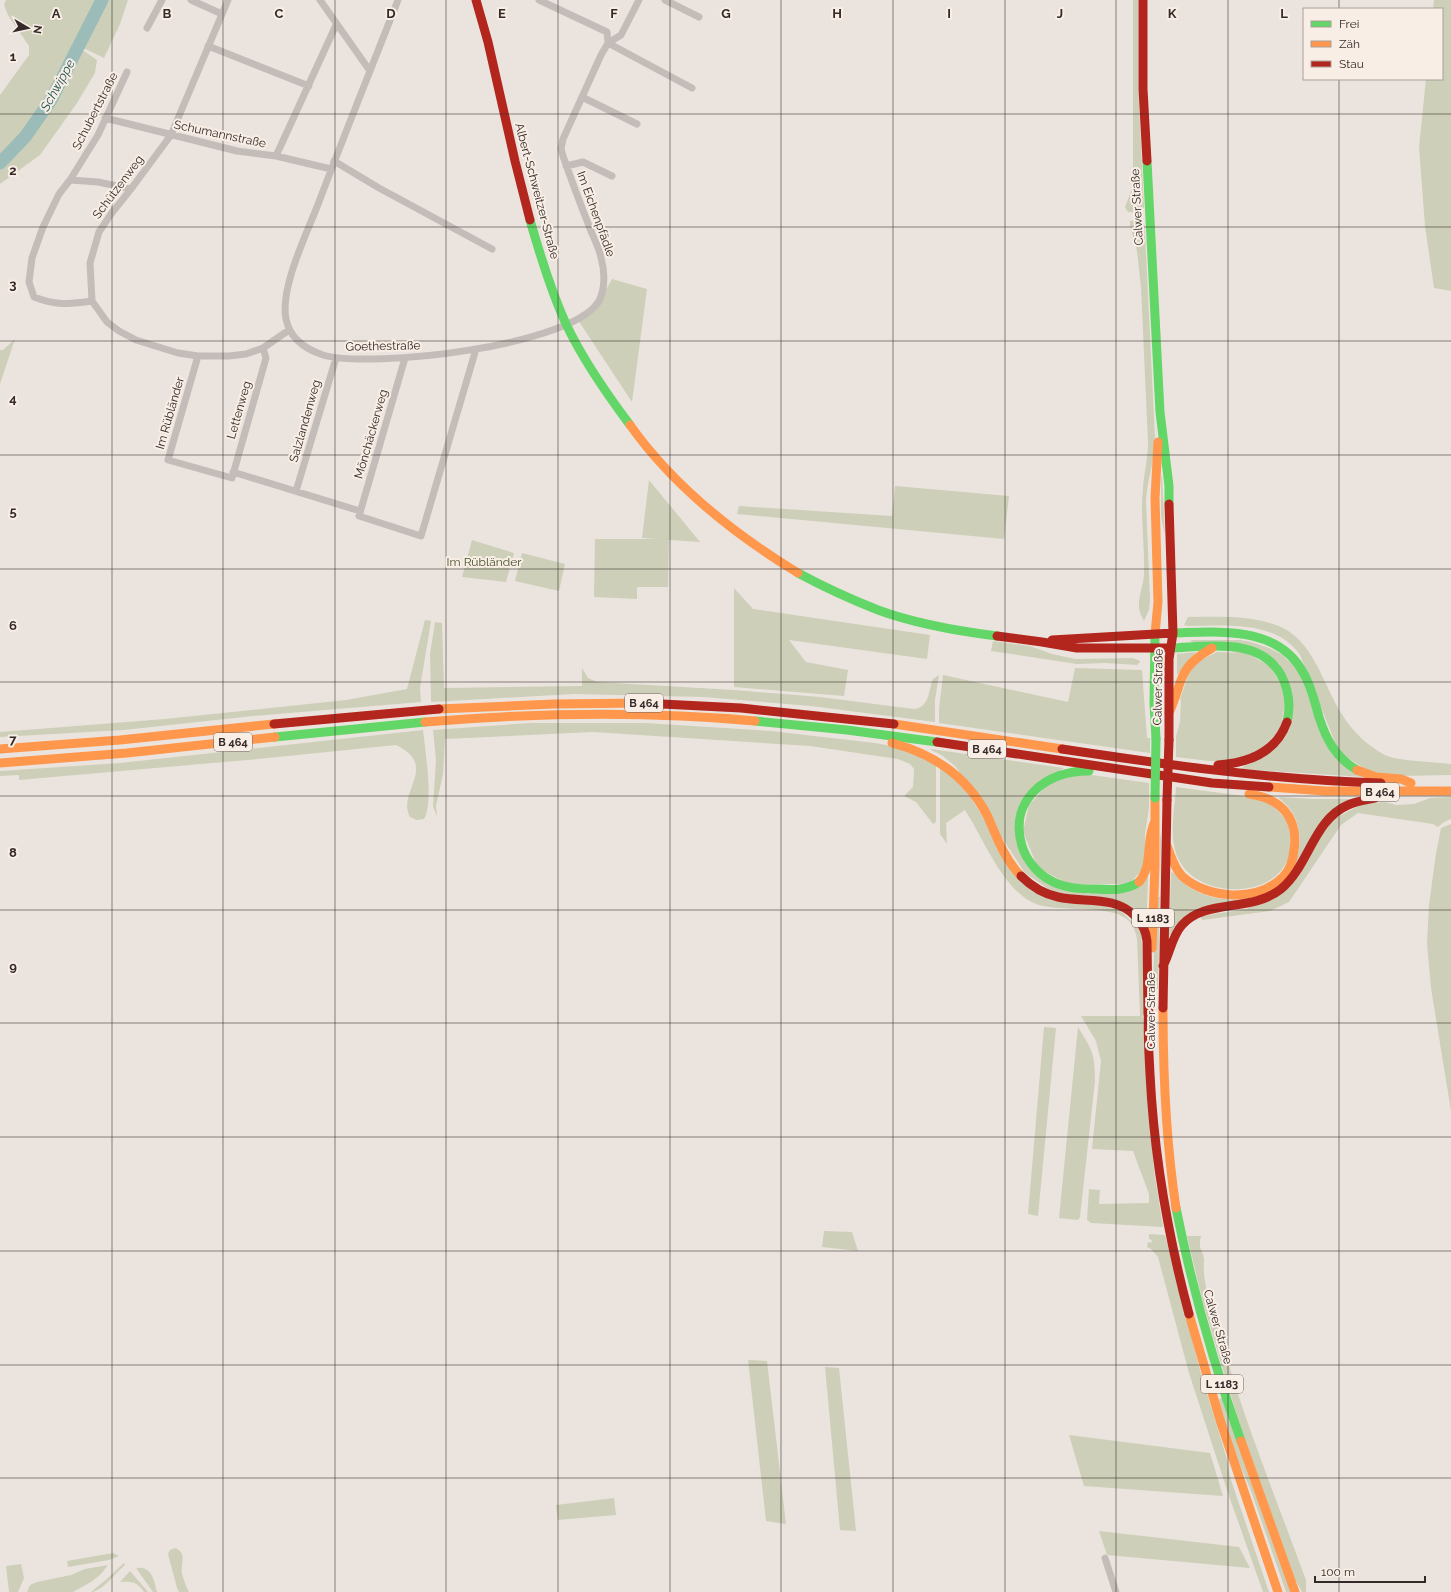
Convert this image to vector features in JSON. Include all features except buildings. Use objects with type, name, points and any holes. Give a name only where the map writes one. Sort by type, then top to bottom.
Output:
[{"type":"main road","name":"Albert-Schweitzer-Straße","points":[[476,0],[488,41],[529,219],[547,276],[566,324],[584,359],[623,417],[662,466],[687,492],[741,536],[770,556],[831,590],[880,610],[938,627],[987,636],[1040,641]]},
{"type":"main road","name":"Calwer Straße","points":[[1143,0],[1143,89],[1160,412],[1169,486],[1173,633],[1170,648],[1167,846],[1163,966],[1163,1051],[1165,1102],[1171,1170],[1176,1207],[1202,1317],[1223,1388],[1295,1592]]},
{"type":"main road","name":"Calwer Straße","points":[[1160,412],[1158,421],[1158,458],[1155,487],[1159,610],[1155,649],[1154,703],[1156,739],[1155,866],[1150,1002],[1148,1014],[1151,1104],[1156,1151],[1165,1208],[1176,1265],[1190,1319],[1219,1420],[1278,1592]]},
{"type":"main road","points":[[1040,641],[1173,633],[1246,633],[1270,640],[1284,648],[1295,658],[1309,684],[1326,737],[1338,756],[1348,764],[1369,775],[1381,778],[1406,779],[1411,783]]},
{"type":"main road","points":[[1040,641],[1074,648],[1244,648],[1258,653],[1269,660],[1282,675],[1289,694],[1290,704],[1286,724],[1279,738],[1271,748],[1258,756],[1247,761],[1234,764],[1217,765],[1147,756],[1136,760]]},
{"type":"main road","points":[[1169,713],[1175,703],[1180,681],[1187,667],[1201,654],[1214,647]]},
{"type":"main road","name":"B 464","points":[[0,749],[69,745],[420,710],[513,704],[605,702],[703,705],[814,714],[945,731],[1136,760],[1243,774],[1328,781],[1411,783],[1451,782]]},
{"type":"main road","name":"B 464","points":[[0,763],[133,753],[414,723],[518,716],[610,715],[689,717],[768,722],[854,731],[1212,783],[1325,791],[1451,791]]},
{"type":"main road","points":[[854,731],[871,739],[915,749],[939,761],[964,781],[981,803],[1008,860],[1022,876],[1036,888],[1059,897],[1095,900],[1115,904],[1124,907],[1139,919],[1147,937],[1148,1014]]},
{"type":"main road","points":[[0,742],[69,745]]},
{"type":"main road","points":[[1120,769],[1101,772],[1074,771],[1063,773],[1052,778],[1035,791],[1025,803],[1019,819],[1020,842],[1024,854],[1030,864],[1048,879],[1063,886],[1121,890],[1128,888],[1136,884],[1146,871],[1149,862],[1150,833],[1155,821]]},
{"type":"main road","points":[[1167,846],[1173,864],[1182,876],[1196,886],[1219,894],[1246,895],[1254,893],[1268,888],[1277,882],[1287,870],[1294,858],[1295,840],[1293,825],[1282,806],[1261,795],[1223,790],[1212,783]]},
{"type":"main road","points":[[1163,966],[1169,957],[1170,947],[1175,935],[1182,925],[1192,916],[1203,911],[1252,903],[1267,898],[1290,881],[1299,868],[1322,826],[1338,810],[1366,799],[1401,795],[1424,795],[1435,792]]},
{"type":"street","points":[[147,28],[162,0]]},
{"type":"street","points":[[191,0],[222,14]]},
{"type":"street","name":"Schützenweg","points":[[92,301],[90,263],[99,232],[171,135],[228,0]]},
{"type":"street","points":[[320,0],[336,25],[370,71]]},
{"type":"street","points":[[92,301],[107,322],[119,331],[136,340],[178,353],[198,356],[229,356],[246,354],[263,348],[289,330],[285,310],[288,285],[331,168],[398,0]]},
{"type":"street","points":[[539,0],[607,32],[608,43],[692,88]]},
{"type":"street","points":[[558,8],[561,0]]},
{"type":"street","name":"Im Eichenpfädle","points":[[566,324],[584,315],[598,302],[603,292],[604,276],[601,258],[566,166],[561,149],[563,139],[608,43],[621,35],[639,0]]},
{"type":"street","points":[[665,0],[699,17]]},
{"type":"street","points":[[276,156],[336,25]]},
{"type":"street","points":[[208,46],[309,86]]},
{"type":"street","name":"Schubertstraße","points":[[92,301],[65,305],[47,302],[34,297],[29,282],[32,258],[43,228],[60,194],[98,135],[127,72]]},
{"type":"street","points":[[582,97],[637,124]]},
{"type":"street","name":"Schumannstraße","points":[[105,118],[237,151],[276,156],[331,168]]},
{"type":"street","points":[[334,161],[379,188],[492,249]]},
{"type":"street","name":"Im Eichenpfädle","points":[[566,166],[583,162],[612,176]]},
{"type":"street","points":[[70,180],[98,182],[131,189]]},
{"type":"street","name":"Goethestraße","points":[[289,330],[297,341],[310,350],[336,358],[372,360],[405,358],[476,349],[509,343],[566,324]]},
{"type":"street","name":"Lettenweg","points":[[232,475],[266,358],[263,348]]},
{"type":"street","name":"Im Rübländer","points":[[198,356],[168,460],[296,491],[421,536],[476,349]]},
{"type":"street","name":"Salzlandenweg","points":[[296,491],[336,358]]},
{"type":"street","name":"Mönchäckerweg","points":[[359,514],[405,358]]},
{"type":"street","points":[[1105,1558],[1116,1592]]},
{"type":"green space","points":[[6,0],[128,0],[120,24],[104,58],[71,42],[97,60],[95,73],[77,103],[40,155],[0,184],[0,95],[29,55],[29,46],[8,15],[4,5]]},
{"type":"green space","points":[[1133,0],[1138,0],[1138,83],[1144,207],[1140,213],[1128,212],[1125,207],[1132,189],[1133,179]]},
{"type":"green space","points":[[1434,0],[1451,0],[1451,291],[1434,288],[1425,226],[1419,147],[1426,80],[1443,80],[1443,8],[1433,8]]},
{"type":"green space","points":[[1135,220],[1144,223],[1145,232],[1155,438],[1154,454],[1146,501],[1150,600],[1149,610],[1144,621],[1139,609],[1139,603],[1144,574],[1142,499],[1148,443],[1141,287],[1137,251],[1130,225],[1130,221]]},
{"type":"green space","points":[[612,279],[647,289],[632,402],[578,320],[598,304]]},
{"type":"green space","points":[[15,339],[0,384],[0,350],[3,350]]},
{"type":"green space","points":[[1162,475],[1165,535],[1161,517]]},
{"type":"green space","points":[[649,480],[700,542],[669,540],[668,587],[637,587],[637,599],[594,597],[595,539],[658,539],[642,538]]},
{"type":"green space","points":[[895,486],[1009,496],[1004,539],[737,514],[739,506],[892,516]]},
{"type":"green space","name":"Im Rübländer","points":[[472,540],[514,553],[506,582],[462,577]]},
{"type":"green space","points":[[522,553],[565,564],[559,591],[515,581]]},
{"type":"green space","points":[[734,588],[753,609],[930,635],[927,659],[789,640],[806,662],[848,670],[844,696],[734,687]]},
{"type":"green space","points":[[1188,617],[1243,618],[1276,625],[1289,631],[1300,640],[1309,652],[1343,716],[1351,728],[1361,738],[1390,757],[1451,764],[1451,775],[1398,776],[1370,772],[1339,752],[1300,655],[1290,644],[1278,636],[1264,630],[1249,627],[1184,625]]},
{"type":"green space","points":[[425,620],[431,621],[420,688],[421,702],[253,716],[124,730],[0,737],[0,732],[165,719],[346,700],[407,689]]},
{"type":"green space","points":[[435,622],[442,623],[444,688],[582,686],[582,668],[588,678],[597,682],[734,690],[820,697],[914,709],[919,708],[926,702],[933,679],[939,675],[935,700],[935,722],[811,706],[703,697],[574,694],[431,702],[430,654]]},
{"type":"green space","points":[[1240,640],[1269,648],[1281,654],[1298,669],[1320,729],[1364,777],[1241,769],[1289,729],[1279,663],[1189,641]]},
{"type":"green space","points":[[993,641],[1030,646],[1052,654],[1075,659],[1133,658],[1140,662],[1137,665],[1105,663],[1077,664],[991,651]]},
{"type":"green space","points":[[1196,652],[1177,675],[1177,654]]},
{"type":"green space","points":[[1217,652],[1246,653],[1270,666],[1286,694],[1281,729],[1257,753],[1225,761],[1209,761],[1176,757],[1176,736],[1180,722],[1180,699],[1192,665]]},
{"type":"green space","points":[[1075,668],[1142,670],[1147,738],[1150,738],[1150,753],[939,723],[943,675],[1068,702]]},
{"type":"green space","points":[[530,723],[645,723],[771,731],[875,743],[902,748],[936,763],[936,822],[933,824],[916,802],[904,796],[913,787],[914,769],[910,764],[898,759],[810,746],[593,732],[445,739],[443,774],[436,806],[437,817],[433,806],[436,760],[433,730]]},
{"type":"green space","points":[[423,730],[429,789],[427,811],[424,819],[417,820],[410,817],[407,808],[408,798],[416,770],[415,762],[409,753],[396,745],[19,780],[19,775],[0,776],[0,771],[120,763]]},
{"type":"green space","points":[[931,749],[1064,768],[1024,798],[1024,862],[1088,894],[1148,877],[1147,909],[1140,916],[1050,890],[1025,873],[956,767],[943,756]]},
{"type":"green space","points":[[940,765],[962,784],[1025,883],[1119,909],[1141,931],[1154,1171],[1163,1227],[1091,1223],[1087,1220],[1089,1189],[1100,1190],[1099,1204],[1149,1203],[1149,1194],[1133,1151],[1092,1149],[1101,1061],[1096,1041],[1081,1016],[1140,1016],[1137,939],[1134,928],[1130,922],[1122,916],[1112,912],[1046,907],[1024,898],[1004,876],[995,863],[965,810],[946,823],[947,844],[940,834]]},
{"type":"green space","points":[[1084,774],[1149,783],[1149,808],[1145,834],[1145,867],[1129,884],[1069,884],[1038,868],[1023,832],[1029,805],[1050,782]]},
{"type":"green space","points":[[1176,787],[1259,798],[1269,801],[1289,823],[1290,853],[1281,871],[1268,881],[1252,887],[1235,889],[1217,887],[1201,881],[1187,872],[1178,858],[1173,841]]},
{"type":"green space","points":[[1279,797],[1350,799],[1350,801],[1336,809],[1325,819],[1316,831],[1295,868],[1286,880],[1275,890],[1261,897],[1248,901],[1220,904],[1195,912],[1183,921],[1173,935],[1169,935],[1172,872],[1186,885],[1196,891],[1212,897],[1232,900],[1264,895],[1275,889],[1284,880],[1291,870],[1296,858],[1299,846],[1299,833],[1296,820],[1290,809]]},
{"type":"green space","points":[[1451,797],[1451,819],[1438,827],[1433,824],[1358,813],[1341,825],[1289,902],[1270,911],[1202,920],[1201,916],[1247,909],[1334,819],[1362,804],[1385,802],[1396,805],[1414,804],[1430,798]]},
{"type":"green space","points":[[1451,824],[1451,1111],[1431,988],[1427,944],[1429,905],[1441,828]]},
{"type":"green space","points":[[1160,831],[1161,841],[1160,890]]},
{"type":"green space","points":[[1157,897],[1160,897],[1158,989],[1153,989],[1155,917]]},
{"type":"green space","points":[[1044,1027],[1056,1028],[1038,1216],[1028,1214]]},
{"type":"green space","points":[[1078,1027],[1092,1052],[1095,1081],[1080,1217],[1078,1220],[1059,1218]]},
{"type":"green space","points":[[824,1231],[852,1232],[858,1251],[822,1247]]},
{"type":"green space","points":[[1149,1234],[1165,1235],[1201,1374],[1227,1459],[1230,1477],[1269,1592],[1263,1592],[1228,1493],[1189,1373],[1158,1257],[1151,1249],[1147,1247],[1148,1242],[1151,1243],[1152,1240],[1149,1239]]},
{"type":"green space","points":[[1187,1236],[1201,1236],[1200,1248],[1204,1259],[1205,1281],[1213,1313],[1251,1432],[1306,1580],[1306,1592],[1302,1592],[1295,1579],[1245,1440],[1203,1302]]},
{"type":"green space","points":[[748,1360],[767,1361],[786,1524],[766,1521]]},
{"type":"green space","points":[[825,1367],[839,1368],[856,1531],[840,1530]]},
{"type":"green space","points":[[1222,1398],[1291,1592],[1286,1592],[1251,1491],[1238,1460],[1217,1400]]},
{"type":"green space","points":[[1069,1435],[1210,1453],[1223,1496],[1084,1486]]},
{"type":"green space","points":[[614,1498],[616,1515],[558,1520],[556,1505]]},
{"type":"green space","points":[[1099,1531],[1239,1547],[1250,1568],[1107,1555]]},
{"type":"green space","points":[[175,1548],[179,1550],[183,1559],[182,1574],[189,1592],[179,1592],[177,1588],[168,1554],[170,1550]]},
{"type":"green space","points":[[113,1553],[119,1556],[109,1560],[68,1567],[67,1561]]},
{"type":"green space","points":[[124,1563],[125,1565],[100,1589],[91,1592],[108,1578]]},
{"type":"green space","points":[[21,1564],[24,1578],[18,1592],[9,1592],[6,1566]]},
{"type":"green space","points":[[108,1565],[101,1574],[91,1582],[73,1592],[27,1592],[30,1585],[37,1582],[71,1575],[85,1569]]},
{"type":"green space","points":[[136,1568],[146,1569],[149,1572],[157,1592],[153,1592]]},
{"type":"green space","points":[[130,1571],[148,1592],[144,1592],[137,1584],[120,1582]]},
{"type":"waterway","name":"Schwippe","points":[[0,163],[25,137],[51,100],[102,0]]},
{"type":"traffic: fast","points":[[1147,161],[1160,412],[1169,486],[1169,504]]},
{"type":"traffic: fast","points":[[530,220],[546,273],[566,324],[595,376],[630,425]]},
{"type":"traffic: fast","points":[[798,573],[847,597],[892,615],[937,626],[997,636]]},
{"type":"traffic: fast","points":[[1173,633],[1209,632],[1246,635],[1264,639],[1279,647],[1293,658],[1304,674],[1311,689],[1322,725],[1333,747],[1343,760],[1357,770]]},
{"type":"traffic: fast","points":[[1155,634],[1154,703],[1156,739]]},
{"type":"traffic: fast","points":[[1170,648],[1231,646],[1260,654],[1271,663],[1284,681],[1289,704],[1287,722]]},
{"type":"traffic: fast","points":[[755,721],[847,730],[937,742]]},
{"type":"traffic: fast","points":[[275,737],[425,722]]},
{"type":"traffic: fast","points":[[1155,798],[1156,739]]},
{"type":"traffic: fast","points":[[1089,771],[1073,772],[1059,776],[1046,782],[1034,791],[1026,802],[1021,815],[1019,830],[1022,846],[1026,856],[1039,873],[1053,882],[1065,886],[1083,889],[1113,890],[1129,887],[1139,882]]},
{"type":"traffic: fast","points":[[1176,1208],[1204,1326],[1241,1441]]},
{"type":"traffic: slow","points":[[630,425],[647,448],[666,469],[706,508],[751,542],[798,573]]},
{"type":"traffic: slow","points":[[1155,634],[1158,602],[1155,498],[1158,442]]},
{"type":"traffic: slow","points":[[1169,713],[1187,669],[1200,655],[1212,648]]},
{"type":"traffic: slow","points":[[439,709],[554,704],[642,703]]},
{"type":"traffic: slow","points":[[425,722],[590,714],[673,716],[755,721]]},
{"type":"traffic: slow","points":[[0,749],[120,740],[274,724]]},
{"type":"traffic: slow","points":[[894,724],[1062,749]]},
{"type":"traffic: slow","points":[[0,763],[127,753],[275,737]]},
{"type":"traffic: slow","points":[[892,743],[936,761],[960,779],[980,803],[1006,856],[1021,876]]},
{"type":"traffic: slow","points":[[1357,770],[1376,777],[1401,779],[1411,783]]},
{"type":"traffic: slow","points":[[1269,787],[1325,791],[1451,791]]},
{"type":"traffic: slow","points":[[1167,846],[1179,873],[1192,884],[1205,890],[1232,895],[1246,894],[1260,891],[1272,885],[1283,877],[1291,865],[1295,838],[1293,828],[1285,811],[1278,805],[1260,796],[1249,794]]},
{"type":"traffic: slow","points":[[1152,948],[1155,866],[1155,798]]},
{"type":"traffic: slow","points":[[1139,882],[1144,875],[1146,868],[1150,836],[1155,821]]},
{"type":"traffic: slow","points":[[1163,1008],[1166,1108],[1176,1208]]},
{"type":"traffic: slow","points":[[1189,1314],[1220,1420],[1278,1592]]},
{"type":"traffic: slow","points":[[1241,1441],[1295,1592]]},
{"type":"traffic: jam","points":[[476,0],[488,42],[530,220]]},
{"type":"traffic: jam","points":[[1143,0],[1143,89],[1147,161]]},
{"type":"traffic: jam","points":[[1052,640],[1173,633],[1169,504]]},
{"type":"traffic: jam","points":[[1169,740],[1169,659],[1173,633]]},
{"type":"traffic: jam","points":[[997,636],[1077,648],[1170,648]]},
{"type":"traffic: jam","points":[[642,703],[741,708],[894,724]]},
{"type":"traffic: jam","points":[[274,724],[439,709]]},
{"type":"traffic: jam","points":[[1218,765],[1240,762],[1260,754],[1276,742],[1287,722]]},
{"type":"traffic: jam","points":[[1167,800],[1169,740]]},
{"type":"traffic: jam","points":[[937,742],[1212,783],[1269,787]]},
{"type":"traffic: jam","points":[[1062,749],[1221,771],[1301,779],[1381,783]]},
{"type":"traffic: jam","points":[[1163,966],[1168,956],[1173,939],[1182,925],[1192,917],[1203,911],[1256,901],[1281,889],[1298,868],[1319,832],[1336,812],[1348,805],[1375,798]]},
{"type":"traffic: jam","points":[[1163,1008],[1167,800]]},
{"type":"traffic: jam","points":[[1021,876],[1033,886],[1048,894],[1068,899],[1109,902],[1127,909],[1135,916],[1142,924],[1147,941],[1148,1014]]},
{"type":"traffic: jam","points":[[1149,1007],[1148,1032],[1155,1135],[1168,1225],[1189,1314]]}]
